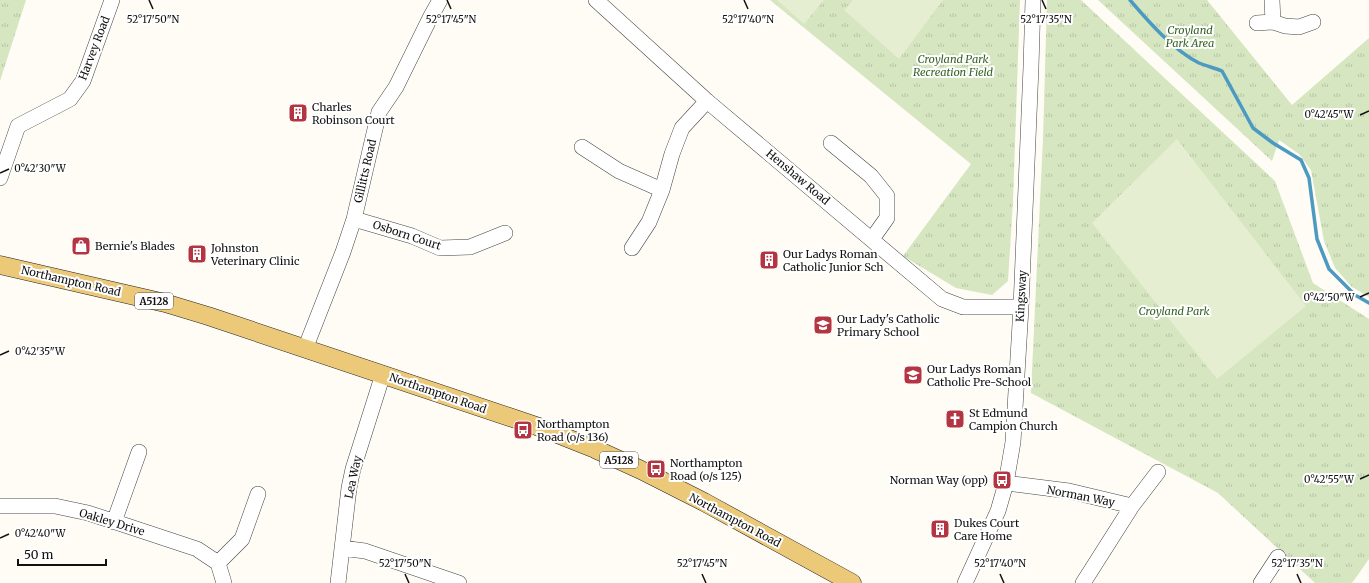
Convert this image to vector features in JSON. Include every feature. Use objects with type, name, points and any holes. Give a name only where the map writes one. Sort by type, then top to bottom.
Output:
[{"type":"main road","name":"Northampton Road","points":[[0,265],[165,303],[383,374],[542,428],[641,470],[704,502],[852,583]]},
{"type":"street","name":"Harvey Road","points":[[0,178],[18,126],[70,99],[83,80],[112,0]]},
{"type":"street","name":"Gillitts Road","points":[[305,349],[354,219],[379,112],[396,87],[440,0]]},
{"type":"street","name":"Henshaw Road","points":[[596,0],[707,102],[942,299],[963,307],[1021,307]]},
{"type":"street","name":"Kingsway","points":[[965,583],[998,511],[1006,483],[1013,442],[1021,307],[1033,0]]},
{"type":"street","points":[[1272,0],[1273,22]]},
{"type":"street","points":[[1257,23],[1273,22],[1285,26],[1299,27],[1314,22]]},
{"type":"street","points":[[632,248],[649,222],[662,190],[672,154],[682,128],[707,102]]},
{"type":"street","points":[[831,143],[871,176],[887,196],[887,218],[872,239]]},
{"type":"street","points":[[582,147],[619,172],[662,190]]},
{"type":"street","name":"Osborn Court","points":[[354,219],[412,236],[440,248],[470,247],[506,233]]},
{"type":"street","name":"Lea Way","points":[[338,583],[349,488],[353,469],[383,374]]},
{"type":"street","points":[[114,522],[139,452]]},
{"type":"street","name":"Norman Way","points":[[1083,583],[1132,506],[1158,472]]},
{"type":"street","name":"Norman Way","points":[[1006,483],[1069,491],[1132,506]]},
{"type":"street","points":[[224,583],[218,563],[242,539],[258,494]]},
{"type":"street","name":"Oakley Drive","points":[[0,506],[55,506],[88,513],[197,549],[218,563]]},
{"type":"street","points":[[342,548],[365,551],[459,583]]},
{"type":"street","points":[[1261,583],[1278,557]]},
{"type":"green space","points":[[0,0],[26,0],[0,81]]},
{"type":"green space","name":"Croyland Park Recreation Field","points":[[770,0],[1020,0],[1013,201],[1008,281],[992,295],[956,288],[903,256],[971,164]]},
{"type":"green space","points":[[777,0],[824,0],[804,24]]},
{"type":"green space","points":[[853,0],[943,0],[899,59],[844,10]]},
{"type":"green space","name":"Croyland Park","points":[[1047,0],[1081,0],[1275,181],[1313,283],[1369,319],[1369,559],[1352,583],[1315,583],[1218,493],[1031,393],[1043,138]]},
{"type":"green space","name":"Croyland Park Area","points":[[1098,0],[1207,0],[1292,105],[1369,38],[1369,297],[1352,287],[1335,268],[1324,241],[1311,170],[1299,154],[1279,140],[1272,161]]},
{"type":"green space","points":[[1177,139],[1306,306],[1217,379],[1092,223]]},
{"type":"waterway","points":[[1130,0],[1170,43],[1180,51],[1199,63],[1222,71],[1253,128],[1273,143],[1301,160],[1309,178],[1317,239],[1329,269],[1355,295],[1369,303]]},
{"type":"place","name":"Charles Robinson Court","points":[[298,113]]},
{"type":"place","name":"Bernie's Blades","points":[[81,246]]},
{"type":"place","name":"Johnston Veterinary Clinic","points":[[197,254]]},
{"type":"place","name":"Our Ladys Roman Catholic Junior Sch","points":[[769,260]]},
{"type":"place","name":"Our Lady's Catholic Primary School","points":[[823,325]]},
{"type":"place","name":"Our Ladys Roman Catholic Pre-School","points":[[913,375]]},
{"type":"place","name":"St Edmund Campion Church","points":[[955,419]]},
{"type":"place","name":"Northampton Road (o/s 136)","points":[[523,430]]},
{"type":"place","name":"Northampton Road (o/s 125)","points":[[656,469]]},
{"type":"place","name":"Norman Way (opp)","points":[[1002,480]]},
{"type":"place","name":"Dukes Court Care Home","points":[[940,529]]}]
